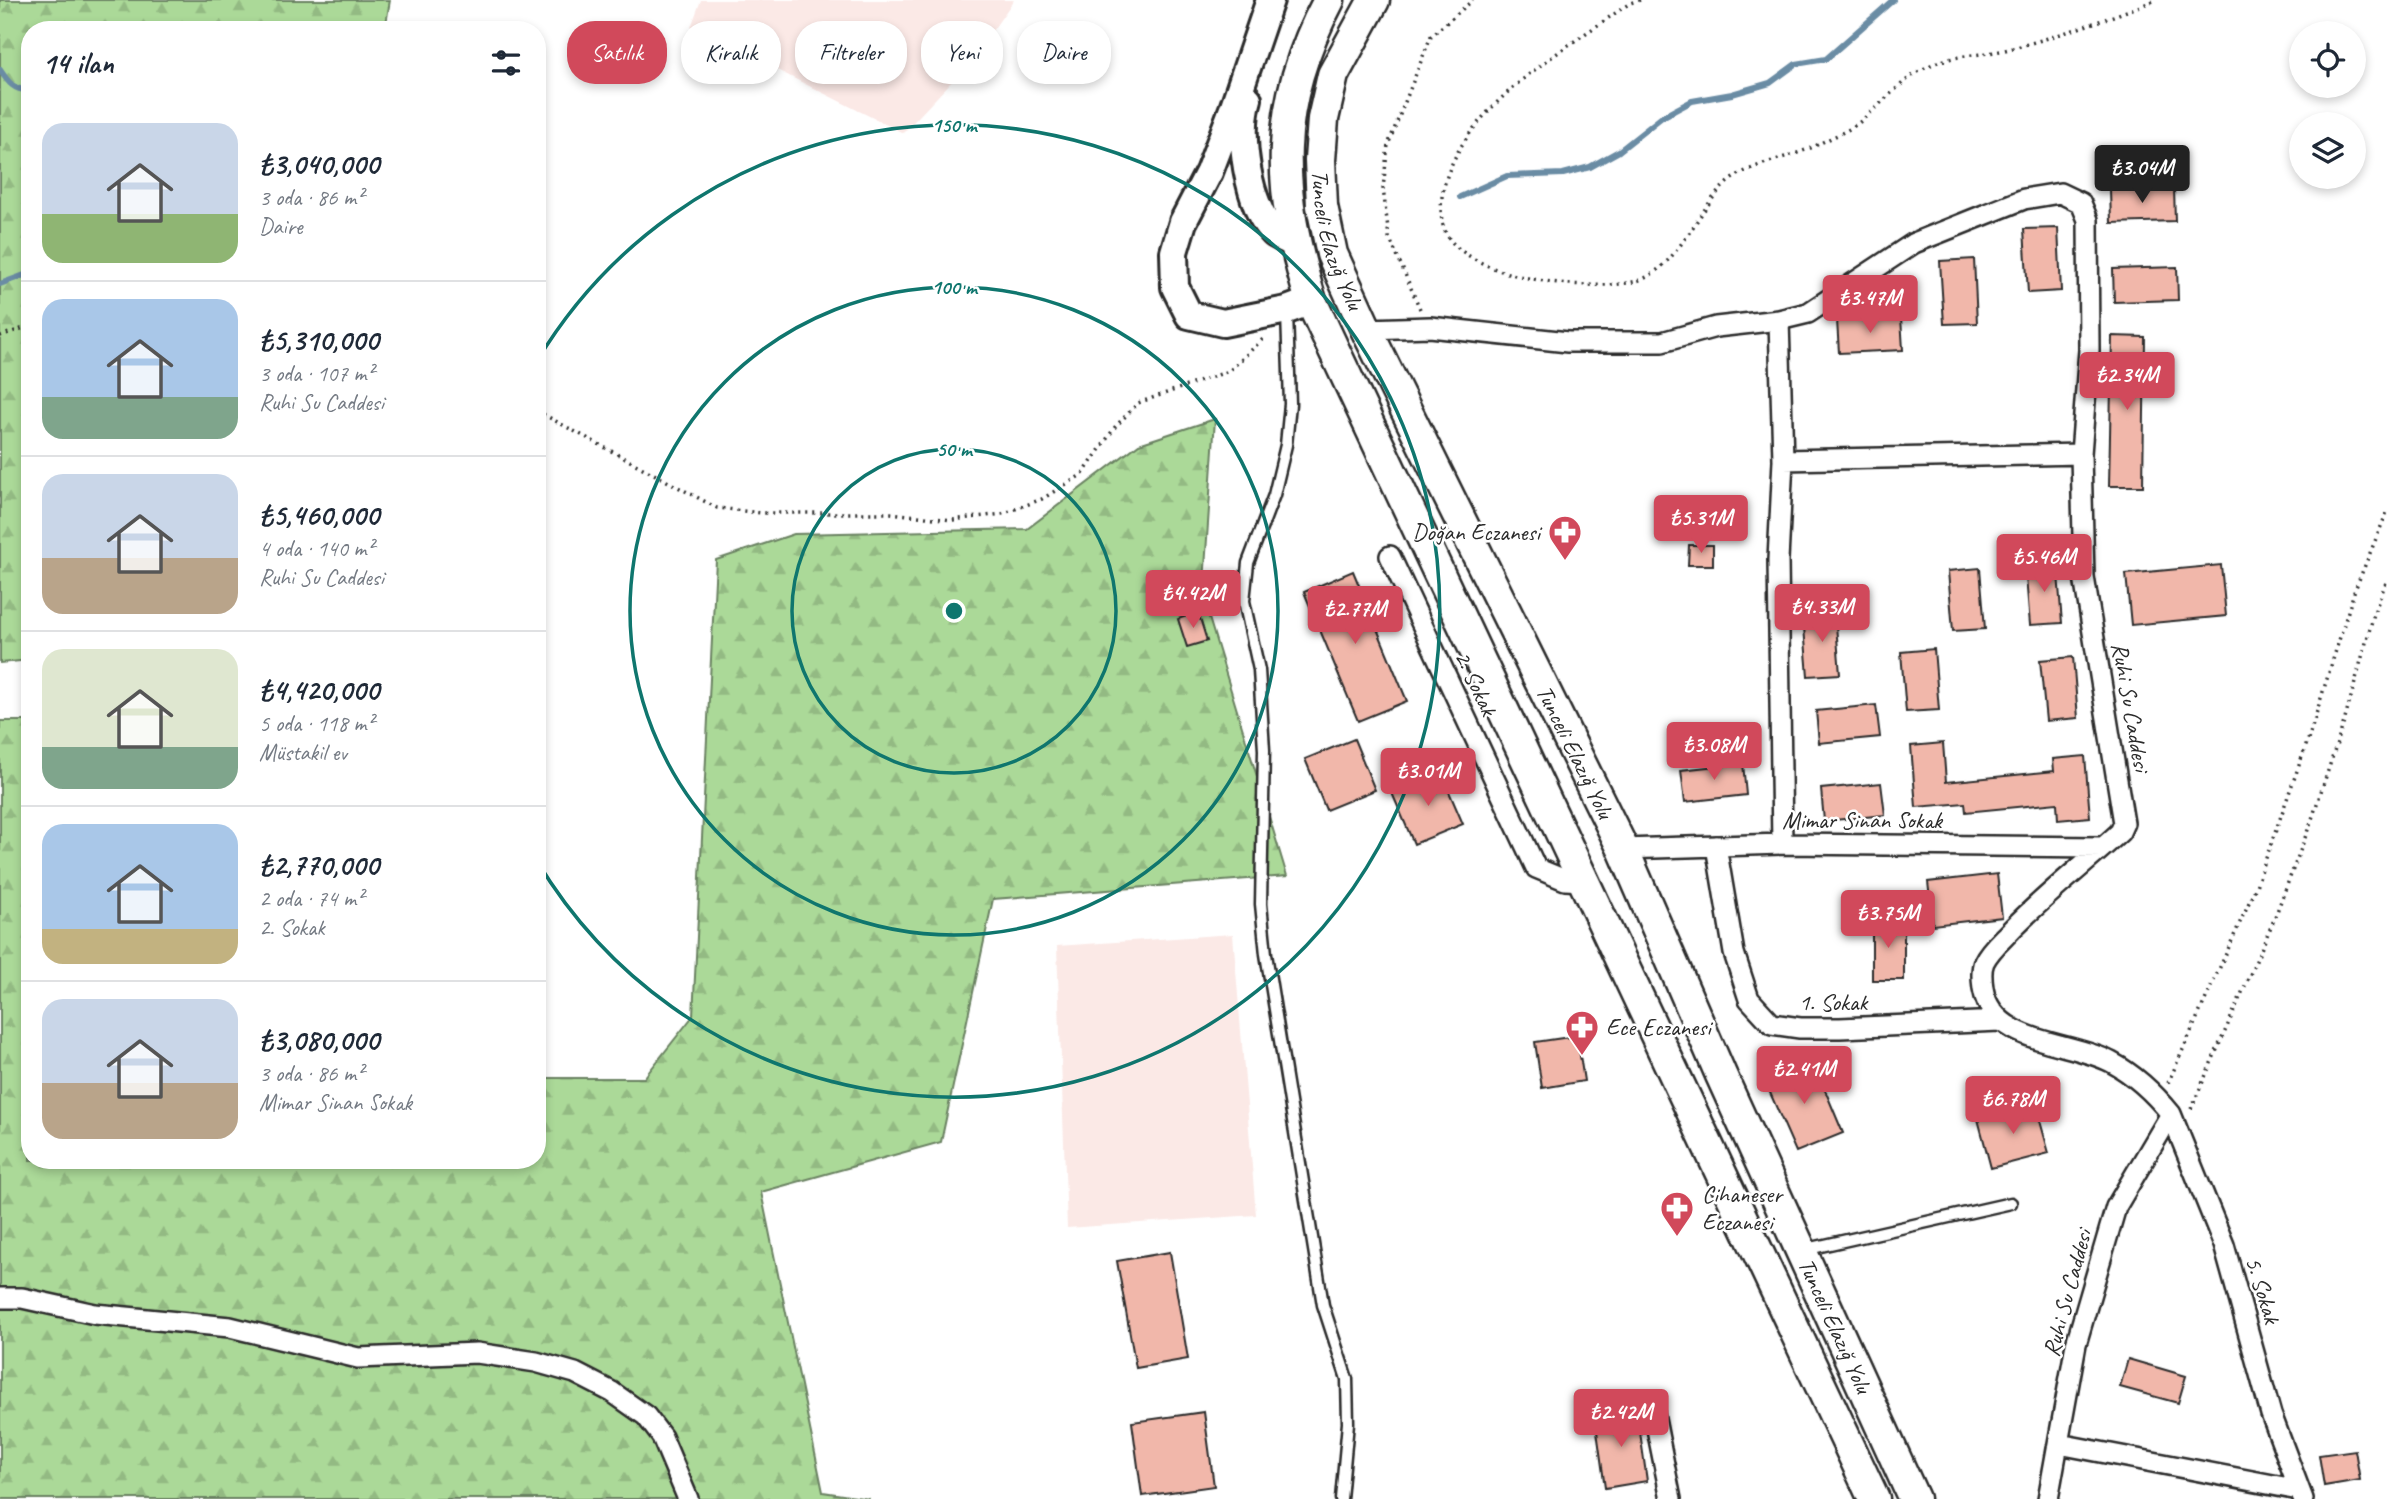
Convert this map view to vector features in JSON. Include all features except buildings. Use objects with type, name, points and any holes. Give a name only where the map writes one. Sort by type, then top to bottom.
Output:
[{"type":"main road","name":"Tunceli Elazığ Yolu","points":[[1329,0],[1299,66],[1289,111],[1286,187],[1299,306],[1584,881],[1874,1499]]},
{"type":"main road","name":"Tunceli Elazığ Yolu","points":[[1374,0],[1333,75],[1324,119],[1320,160],[1322,206],[1332,254],[1366,329],[1622,849],[1721,1075],[1803,1250],[1914,1499]]},
{"type":"street","points":[[1270,0],[1209,172],[1183,222],[1174,252],[1175,287],[1189,315],[1223,323],[1299,306]]},
{"type":"street","points":[[1284,0],[1246,106],[1243,151],[1260,210],[1275,234],[1293,243]]},
{"type":"street","name":"Ruhi Su Caddesi","points":[[1366,329],[1430,327],[1567,342],[1662,342],[1716,327],[1779,320],[1808,313],[1914,243],[2024,199],[2060,193],[2081,203],[2088,220],[2089,350],[2081,454],[2084,577],[2125,814],[2120,832],[2027,914],[1983,963],[1984,993],[1989,1006],[2000,1021]]},
{"type":"street","points":[[1779,320],[1783,460],[1778,560],[1782,844]]},
{"type":"street","points":[[1783,460],[2081,454]]},
{"type":"street","name":"2. Sokak","points":[[1390,556],[1536,868],[1565,880],[1584,881]]},
{"type":"street","name":"Mimar Sinan Sokak","points":[[1622,849],[1782,844],[2102,847]]},
{"type":"street","name":"1. Sokak","points":[[1716,846],[1734,953],[1749,999],[1772,1024],[1840,1028],[2000,1021]]},
{"type":"street","points":[[2000,1021],[2010,1028],[2085,1051],[2111,1062],[2166,1108]]},
{"type":"street","name":"Ruhi Su Caddesi","points":[[2048,1499],[2076,1343],[2116,1207],[2166,1108]]},
{"type":"street","name":"5. Sokak","points":[[2166,1108],[2224,1245],[2271,1414],[2301,1494]]},
{"type":"street","points":[[0,1298],[22,1298],[95,1314],[230,1327],[358,1358],[477,1353],[536,1362],[575,1373],[612,1392],[646,1416],[662,1437],[688,1499]]},
{"type":"street","points":[[1653,1409],[1671,1499]]},
{"type":"street","points":[[2059,1444],[2301,1494]]},
{"type":"lane","points":[[1299,306],[1286,445],[1274,495],[1248,563],[1244,601],[1259,670],[1264,750],[1261,904],[1266,954],[1324,1305],[1347,1379],[1348,1423],[1341,1499]]},
{"type":"lane","points":[[1803,1250],[2011,1203]]},
{"type":"path","points":[[1430,327],[1389,237],[1383,188],[1388,145],[1431,36],[1473,0]]},
{"type":"path","points":[[1640,0],[1630,3],[1514,87],[1475,125],[1446,173],[1439,218],[1447,239],[1477,260],[1508,275],[1587,284],[1638,281],[1659,269],[1728,182],[1754,168],[1800,153],[1860,122],[1895,87],[1938,62],[2003,50],[2061,34],[2156,0]]},
{"type":"path","points":[[546,416],[717,508],[762,513],[891,513],[952,520],[1002,514],[1042,499],[1083,474],[1115,427],[1138,403],[1229,370],[1299,306]]},
{"type":"path","points":[[0,336],[21,329]]},
{"type":"path","points":[[2166,1108],[2255,889],[2308,740],[2354,592],[2387,512]]},
{"type":"path","points":[[2180,1136],[2273,922],[2311,822],[2345,719],[2375,610],[2387,580]]},
{"type":"shaded area","points":[[701,0],[1014,0],[999,21],[921,21],[921,84],[949,84],[903,133],[805,84],[907,84],[907,21],[795,21],[795,79],[781,72],[781,21],[693,21]]},
{"type":"shaded area","points":[[1233,934],[1256,1215],[1067,1228],[1057,946]]},
{"type":"green space","points":[[0,0],[390,0],[386,21],[21,21],[21,661],[0,663]]},
{"type":"green space","points":[[1215,419],[1203,598],[1287,876],[993,899],[941,1142],[761,1192],[823,1492],[869,1499],[0,1499],[0,721],[21,721],[21,1169],[546,1169],[546,1078],[644,1078],[693,1016],[716,560],[794,534],[1027,529],[1139,444]]},
{"type":"waterway","points":[[1460,197],[1507,176],[1563,174],[1590,167],[1619,151],[1662,117],[1692,101],[1732,94],[1770,83],[1796,64],[1826,59],[1893,0]]},
{"type":"waterway","points":[[0,70],[9,82],[21,89]]},
{"type":"waterway","points":[[0,284],[21,276]]},
{"type":"place","name":"Doğan Eczanesi","points":[[1565,562]]},
{"type":"place","name":"Ece Eczanesi","points":[[1582,1057]]},
{"type":"place","name":"Cihaneser Eczanesi","points":[[1677,1238]]}]
